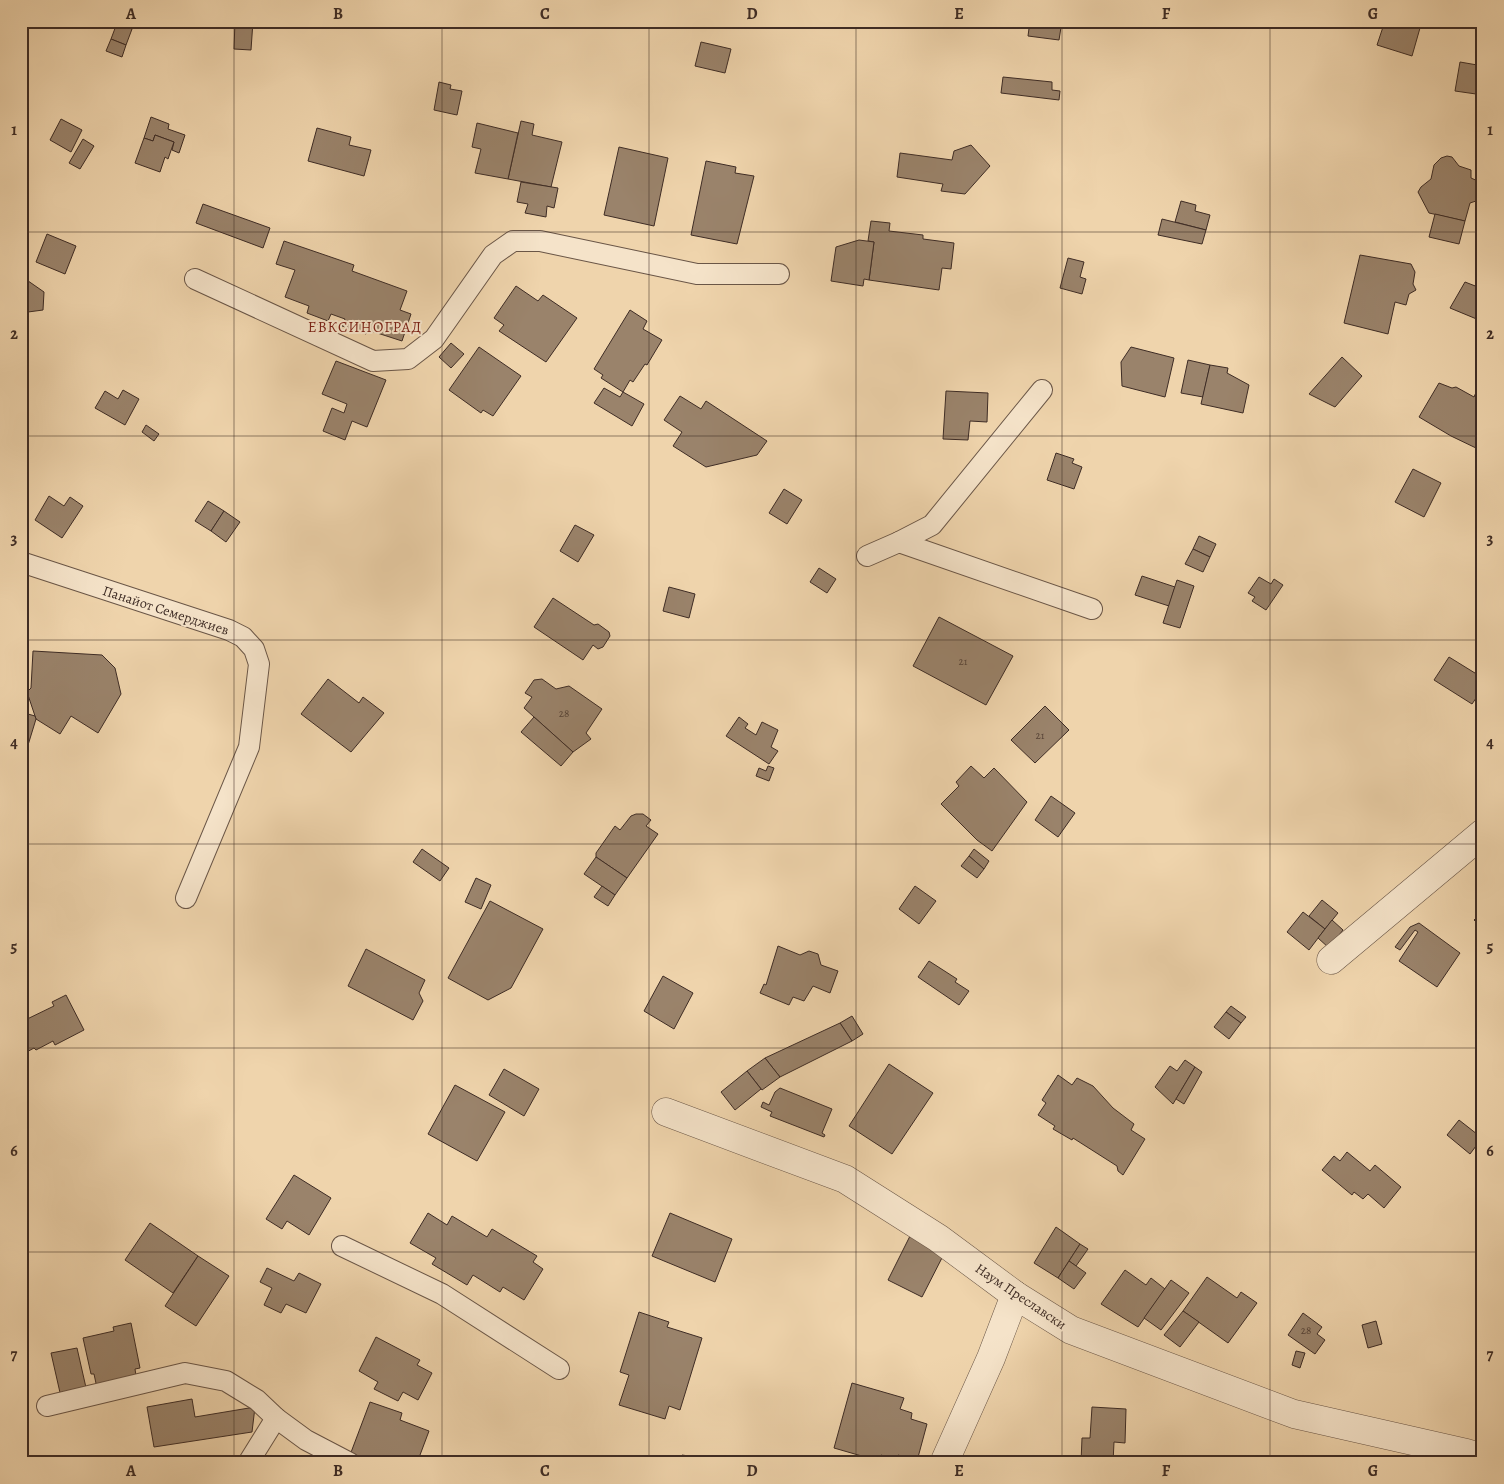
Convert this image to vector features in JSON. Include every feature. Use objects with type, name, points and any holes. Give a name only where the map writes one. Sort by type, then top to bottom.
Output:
[{"type":"street","points":[[1331,960],[1483,833]]},
{"type":"street","name":"Наум Преславски","points":[[666,1112],[845,1178],[938,1238],[1015,1296],[1071,1330],[1294,1414],[1470,1458]]},
{"type":"street","points":[[944,1463],[991,1358],[1015,1296]]},
{"type":"lane","points":[[195,279],[373,360],[408,359],[434,339],[493,255],[514,241],[540,241],[697,274],[779,274]]},
{"type":"lane","points":[[866,556],[932,525],[1042,390]]},
{"type":"lane","points":[[898,542],[1092,609]]},
{"type":"lane","name":"Панайот Семерджиев","points":[[21,562],[229,630],[243,637],[254,649],[259,664],[250,746],[186,898]]},
{"type":"lane","points":[[342,1246],[442,1294],[559,1369]]},
{"type":"lane","points":[[47,1406],[185,1372],[226,1382],[257,1400],[276,1418],[306,1440],[350,1463]]},
{"type":"lane","points":[[248,1463],[276,1418]]},
{"type":"building","points":[[235,21],[253,21],[251,50],[234,49]]},
{"type":"building","points":[[1030,21],[1062,21],[1059,40],[1028,36]]},
{"type":"building","points":[[1385,21],[1422,21],[1412,56],[1377,45]]},
{"type":"building","points":[[117,23],[132,29],[126,45],[111,39]]},
{"type":"building","points":[[111,39],[126,45],[122,57],[106,51]]},
{"type":"building","points":[[701,42],[731,49],[725,73],[695,66]]},
{"type":"building","points":[[1460,62],[1483,66],[1483,95],[1455,91]]},
{"type":"building","points":[[1003,77],[1052,82],[1052,90],[1060,91],[1059,100],[1001,93]]},
{"type":"building","points":[[439,82],[451,85],[450,89],[462,91],[457,115],[434,110]]},
{"type":"building","points":[[151,117],[169,124],[168,129],[185,135],[179,153],[172,150],[174,142],[155,135],[153,141],[144,138]]},
{"type":"building","points":[[61,119],[82,130],[71,152],[50,140]]},
{"type":"building","points":[[521,121],[534,124],[532,135],[562,142],[551,187],[508,179]]},
{"type":"building","points":[[477,123],[518,133],[508,179],[475,173],[481,149],[472,147]]},
{"type":"building","points":[[317,128],[351,137],[349,145],[371,150],[364,176],[308,161]]},
{"type":"building","points":[[155,135],[174,142],[168,159],[165,157],[160,172],[135,163],[144,138],[153,141]]},
{"type":"building","points":[[83,139],[94,146],[80,169],[69,163]]},
{"type":"building","points":[[971,145],[990,166],[965,194],[941,191],[943,184],[897,177],[900,153],[952,160],[954,151]]},
{"type":"building","points":[[619,147],[668,158],[654,226],[604,215]]},
{"type":"building","points":[[1452,157],[1459,166],[1471,170],[1471,178],[1480,182],[1476,201],[1470,203],[1465,221],[1429,213],[1418,192],[1431,179],[1434,165],[1441,158]]},
{"type":"building","points":[[706,161],[736,167],[735,173],[754,176],[737,244],[691,235]]},
{"type":"building","points":[[521,182],[558,188],[554,208],[547,206],[546,217],[525,213],[528,204],[517,202]]},
{"type":"building","points":[[1181,201],[1196,205],[1195,211],[1210,215],[1206,230],[1175,222]]},
{"type":"building","points":[[203,204],[270,228],[263,248],[196,223]]},
{"type":"building","points":[[1435,214],[1465,221],[1459,244],[1429,237]]},
{"type":"building","points":[[1162,219],[1206,230],[1202,244],[1158,235]]},
{"type":"building","points":[[871,221],[890,223],[889,231],[923,235],[923,239],[954,243],[951,269],[942,268],[939,290],[869,280],[874,242],[868,241]]},
{"type":"building","points":[[47,234],[76,246],[65,274],[36,262]]},
{"type":"building","points":[[859,240],[874,242],[869,280],[864,279],[863,286],[831,281],[836,247]]},
{"type":"building","points":[[284,241],[354,265],[352,271],[407,291],[400,310],[411,314],[402,341],[368,330],[366,334],[342,326],[345,319],[331,314],[328,321],[307,313],[309,306],[285,297],[295,270],[276,264]]},
{"type":"building","points":[[1360,255],[1411,264],[1415,272],[1413,284],[1416,290],[1409,294],[1406,305],[1395,302],[1388,334],[1344,323]]},
{"type":"building","points":[[1068,258],[1084,262],[1080,277],[1086,279],[1082,294],[1060,288]]},
{"type":"building","points":[[21,276],[44,292],[43,310],[28,312],[25,321],[21,325]]},
{"type":"building","points":[[1465,282],[1483,289],[1483,313],[1479,320],[1450,308]]},
{"type":"building","points":[[516,286],[538,301],[543,295],[577,318],[546,362],[499,331],[504,325],[494,318]]},
{"type":"building","points":[[630,310],[647,321],[643,329],[662,340],[647,365],[645,364],[633,382],[630,380],[623,392],[601,378],[603,375],[594,369]]},
{"type":"building","points":[[21,331],[27,341],[21,349]]},
{"type":"building","points":[[451,343],[464,354],[451,368],[439,357]]},
{"type":"building","points":[[479,347],[521,376],[493,416],[483,410],[481,413],[449,390]]},
{"type":"building","points":[[1131,347],[1174,358],[1165,397],[1122,386],[1121,362]]},
{"type":"building","points":[[1342,357],[1362,376],[1335,407],[1309,394]]},
{"type":"building","points":[[1188,360],[1210,365],[1203,397],[1181,393]]},
{"type":"building","points":[[336,361],[386,380],[367,427],[352,421],[345,440],[323,431],[332,408],[344,413],[347,404],[322,394]]},
{"type":"building","points":[[1210,365],[1228,368],[1227,373],[1249,385],[1243,413],[1201,404]]},
{"type":"building","points":[[1439,383],[1452,388],[1456,387],[1474,397],[1478,388],[1483,391],[1483,436],[1476,448],[1419,417]]},
{"type":"building","points":[[604,388],[620,397],[623,392],[644,404],[632,426],[594,403]]},
{"type":"building","points":[[123,390],[139,399],[125,425],[95,408],[105,391],[118,399]]},
{"type":"building","points":[[946,391],[988,393],[987,422],[970,421],[968,440],[943,439]]},
{"type":"building","points":[[680,396],[701,409],[706,401],[767,441],[757,455],[706,467],[673,446],[682,432],[664,420]]},
{"type":"building","points":[[146,425],[159,434],[154,441],[142,432]]},
{"type":"building","points":[[1056,453],[1074,459],[1072,463],[1082,467],[1074,489],[1047,480]]},
{"type":"building","points":[[1413,469],[1441,483],[1424,517],[1395,502]]},
{"type":"building","points":[[784,489],[802,500],[787,524],[769,513]]},
{"type":"building","points":[[49,496],[64,506],[70,497],[83,506],[62,538],[35,520]]},
{"type":"building","points":[[208,501],[224,511],[211,531],[195,521]]},
{"type":"building","points":[[224,511],[240,522],[226,542],[211,531]]},
{"type":"building","points":[[575,525],[594,535],[578,562],[560,551]]},
{"type":"building","points":[[1199,536],[1216,544],[1210,557],[1193,549]]},
{"type":"building","points":[[1193,549],[1210,557],[1203,572],[1185,564]]},
{"type":"building","points":[[819,568],[836,579],[827,593],[810,582]]},
{"type":"building","points":[[1142,576],[1175,587],[1169,606],[1135,595]]},
{"type":"building","points":[[1259,577],[1271,584],[1274,579],[1283,585],[1266,610],[1252,601],[1255,597],[1248,593]]},
{"type":"building","points":[[1177,580],[1194,586],[1180,628],[1163,623]]},
{"type":"building","points":[[669,587],[695,594],[689,618],[663,611]]},
{"type":"building","points":[[553,598],[594,625],[598,624],[609,632],[610,636],[603,647],[598,649],[593,645],[583,660],[534,627]]},
{"type":"building","points":[[939,617],[1013,656],[986,705],[913,666]]},
{"type":"building","points":[[33,651],[102,655],[115,668],[121,694],[98,733],[71,716],[60,734],[36,719],[27,692],[31,688]]},
{"type":"building","points":[[1449,657],[1483,678],[1483,688],[1472,704],[1434,680]]},
{"type":"building","points":[[328,679],[359,703],[363,697],[384,713],[351,752],[301,714]]},
{"type":"building","points":[[542,679],[556,689],[569,686],[602,709],[586,733],[591,739],[573,752],[524,708],[532,697],[525,693],[534,680]]},
{"type":"building","points":[[1045,706],[1069,730],[1035,763],[1011,740]]},
{"type":"building","points":[[21,712],[35,716],[36,719],[21,768]]},
{"type":"building","points":[[534,717],[573,752],[561,766],[521,732]]},
{"type":"building","points":[[739,717],[748,724],[745,728],[756,735],[762,722],[778,730],[771,747],[778,751],[769,764],[726,736]]},
{"type":"building","points":[[768,766],[774,768],[769,781],[756,776],[759,768],[766,771]]},
{"type":"building","points":[[971,766],[984,778],[994,768],[1027,802],[992,851],[977,840],[941,804],[959,786],[956,782]]},
{"type":"building","points":[[1051,796],[1075,813],[1058,837],[1035,820]]},
{"type":"building","points":[[643,814],[651,820],[646,826],[658,834],[627,878],[596,857],[596,853],[615,826],[620,830],[631,816]]},
{"type":"building","points":[[422,849],[449,868],[440,881],[413,862]]},
{"type":"building","points":[[974,849],[989,861],[984,869],[969,856]]},
{"type":"building","points":[[969,856],[984,869],[977,878],[961,866]]},
{"type":"building","points":[[596,857],[627,878],[615,895],[584,874]]},
{"type":"building","points":[[476,878],[491,885],[481,909],[465,902]]},
{"type":"building","points":[[602,886],[615,895],[608,906],[594,897]]},
{"type":"building","points":[[915,886],[936,901],[919,924],[899,909]]},
{"type":"building","points":[[1322,900],[1338,913],[1325,929],[1309,916]]},
{"type":"building","points":[[490,901],[543,929],[511,988],[488,1000],[448,978]]},
{"type":"building","points":[[1483,911],[1483,929],[1474,920]]},
{"type":"building","points":[[1303,912],[1325,929],[1309,950],[1287,932]]},
{"type":"building","points":[[1332,920],[1343,930],[1329,948],[1318,938]]},
{"type":"building","points":[[1419,923],[1460,953],[1437,987],[1399,961],[1418,932],[1415,930],[1400,950],[1395,947],[1410,927]]},
{"type":"building","points":[[778,946],[800,955],[809,951],[818,954],[821,965],[838,971],[830,993],[813,986],[804,1001],[793,997],[789,1005],[760,993],[764,984],[766,985]]},
{"type":"building","points":[[366,949],[425,980],[419,993],[423,1001],[413,1020],[348,986]]},
{"type":"building","points":[[929,961],[957,979],[955,982],[969,991],[959,1005],[918,977]]},
{"type":"building","points":[[663,976],[693,993],[674,1029],[644,1011]]},
{"type":"building","points":[[66,995],[84,1030],[55,1045],[53,1041],[36,1050],[34,1048],[25,1053],[21,1046],[21,1022],[54,1006],[52,1002]]},
{"type":"building","points":[[1231,1006],[1246,1017],[1241,1023],[1226,1012]]},
{"type":"building","points":[[1226,1012],[1241,1023],[1229,1039],[1214,1027]]},
{"type":"building","points":[[852,1016],[863,1034],[852,1041],[840,1023]]},
{"type":"building","points":[[840,1023],[852,1041],[780,1077],[765,1058]]},
{"type":"building","points":[[765,1058],[780,1077],[762,1090],[747,1071]]},
{"type":"building","points":[[1185,1060],[1195,1067],[1173,1104],[1155,1087],[1170,1066],[1177,1071]]},
{"type":"building","points":[[889,1064],[933,1093],[892,1154],[849,1126]]},
{"type":"building","points":[[1195,1067],[1202,1072],[1184,1104],[1176,1099]]},
{"type":"building","points":[[504,1069],[539,1089],[524,1116],[489,1095]]},
{"type":"building","points":[[747,1071],[761,1089],[735,1110],[721,1092]]},
{"type":"building","points":[[1058,1075],[1072,1085],[1077,1078],[1093,1086],[1113,1108],[1134,1124],[1131,1130],[1145,1139],[1123,1175],[1118,1171],[1117,1166],[1073,1138],[1072,1140],[1053,1129],[1055,1126],[1038,1115],[1046,1103],[1042,1100]]},
{"type":"building","points":[[455,1085],[505,1112],[477,1161],[428,1134]]},
{"type":"building","points":[[780,1088],[832,1109],[822,1133],[825,1135],[824,1137],[770,1116],[772,1112],[761,1107],[763,1102],[769,1105],[775,1092]]},
{"type":"building","points":[[1459,1120],[1482,1138],[1470,1154],[1447,1135]]},
{"type":"building","points":[[1347,1152],[1370,1171],[1375,1165],[1401,1187],[1384,1208],[1368,1194],[1363,1199],[1354,1192],[1352,1195],[1322,1170],[1334,1156],[1340,1161]]},
{"type":"building","points":[[294,1175],[331,1198],[309,1235],[287,1221],[282,1229],[266,1219]]},
{"type":"building","points":[[428,1213],[447,1225],[452,1216],[487,1237],[492,1229],[537,1256],[533,1262],[543,1269],[524,1300],[503,1287],[500,1292],[473,1275],[467,1285],[432,1264],[436,1258],[410,1243]]},
{"type":"building","points":[[670,1213],[732,1239],[715,1282],[652,1256]]},
{"type":"building","points":[[150,1223],[198,1256],[173,1293],[125,1260]]},
{"type":"building","points":[[1056,1227],[1080,1244],[1058,1278],[1034,1263]]},
{"type":"building","points":[[912,1232],[946,1250],[922,1297],[888,1280]]},
{"type":"building","points":[[1080,1244],[1088,1249],[1076,1266],[1069,1261]]},
{"type":"building","points":[[198,1256],[229,1276],[196,1326],[165,1306]]},
{"type":"building","points":[[1069,1261],[1086,1273],[1074,1289],[1058,1278]]},
{"type":"building","points":[[267,1268],[294,1281],[299,1273],[321,1284],[306,1313],[286,1304],[281,1313],[264,1305],[272,1288],[260,1282]]},
{"type":"building","points":[[1125,1270],[1146,1285],[1151,1278],[1165,1289],[1138,1327],[1101,1304]]},
{"type":"building","points":[[1207,1277],[1237,1298],[1241,1292],[1257,1303],[1228,1343],[1183,1311]]},
{"type":"building","points":[[1171,1280],[1189,1293],[1161,1330],[1144,1318]]},
{"type":"building","points":[[1183,1311],[1199,1322],[1180,1347],[1164,1335]]},
{"type":"building","points":[[639,1312],[669,1322],[667,1327],[702,1338],[680,1410],[669,1406],[665,1419],[619,1405],[629,1375],[620,1372]]},
{"type":"building","points":[[1303,1313],[1322,1327],[1317,1334],[1325,1340],[1315,1354],[1288,1335]]},
{"type":"building","points":[[1376,1321],[1382,1344],[1368,1348],[1362,1325]]},
{"type":"building","points":[[131,1323],[140,1368],[135,1369],[137,1382],[97,1388],[94,1374],[91,1374],[83,1338],[114,1331],[113,1327]]},
{"type":"building","points":[[376,1337],[420,1360],[417,1365],[432,1373],[418,1400],[403,1392],[398,1401],[374,1389],[378,1382],[359,1371]]},
{"type":"building","points":[[77,1348],[87,1392],[61,1397],[51,1353]]},
{"type":"building","points":[[1296,1351],[1305,1353],[1300,1368],[1292,1365]]},
{"type":"building","points":[[852,1383],[904,1398],[900,1409],[912,1413],[911,1419],[927,1424],[917,1461],[898,1455],[897,1460],[881,1455],[879,1461],[834,1448]]},
{"type":"building","points":[[192,1399],[195,1417],[255,1407],[252,1432],[154,1447],[147,1407]]},
{"type":"building","points":[[370,1402],[402,1413],[400,1420],[429,1431],[417,1463],[372,1463],[350,1455]]},
{"type":"building","points":[[1092,1407],[1126,1409],[1125,1443],[1114,1442],[1113,1463],[1081,1463],[1082,1438],[1090,1438]]},
{"type":"building","points":[[682,1455],[702,1458],[708,1463],[677,1463]]},
{"type":"district","name":"ЕВКСИНОГРАД","points":[[365,327]]}]
